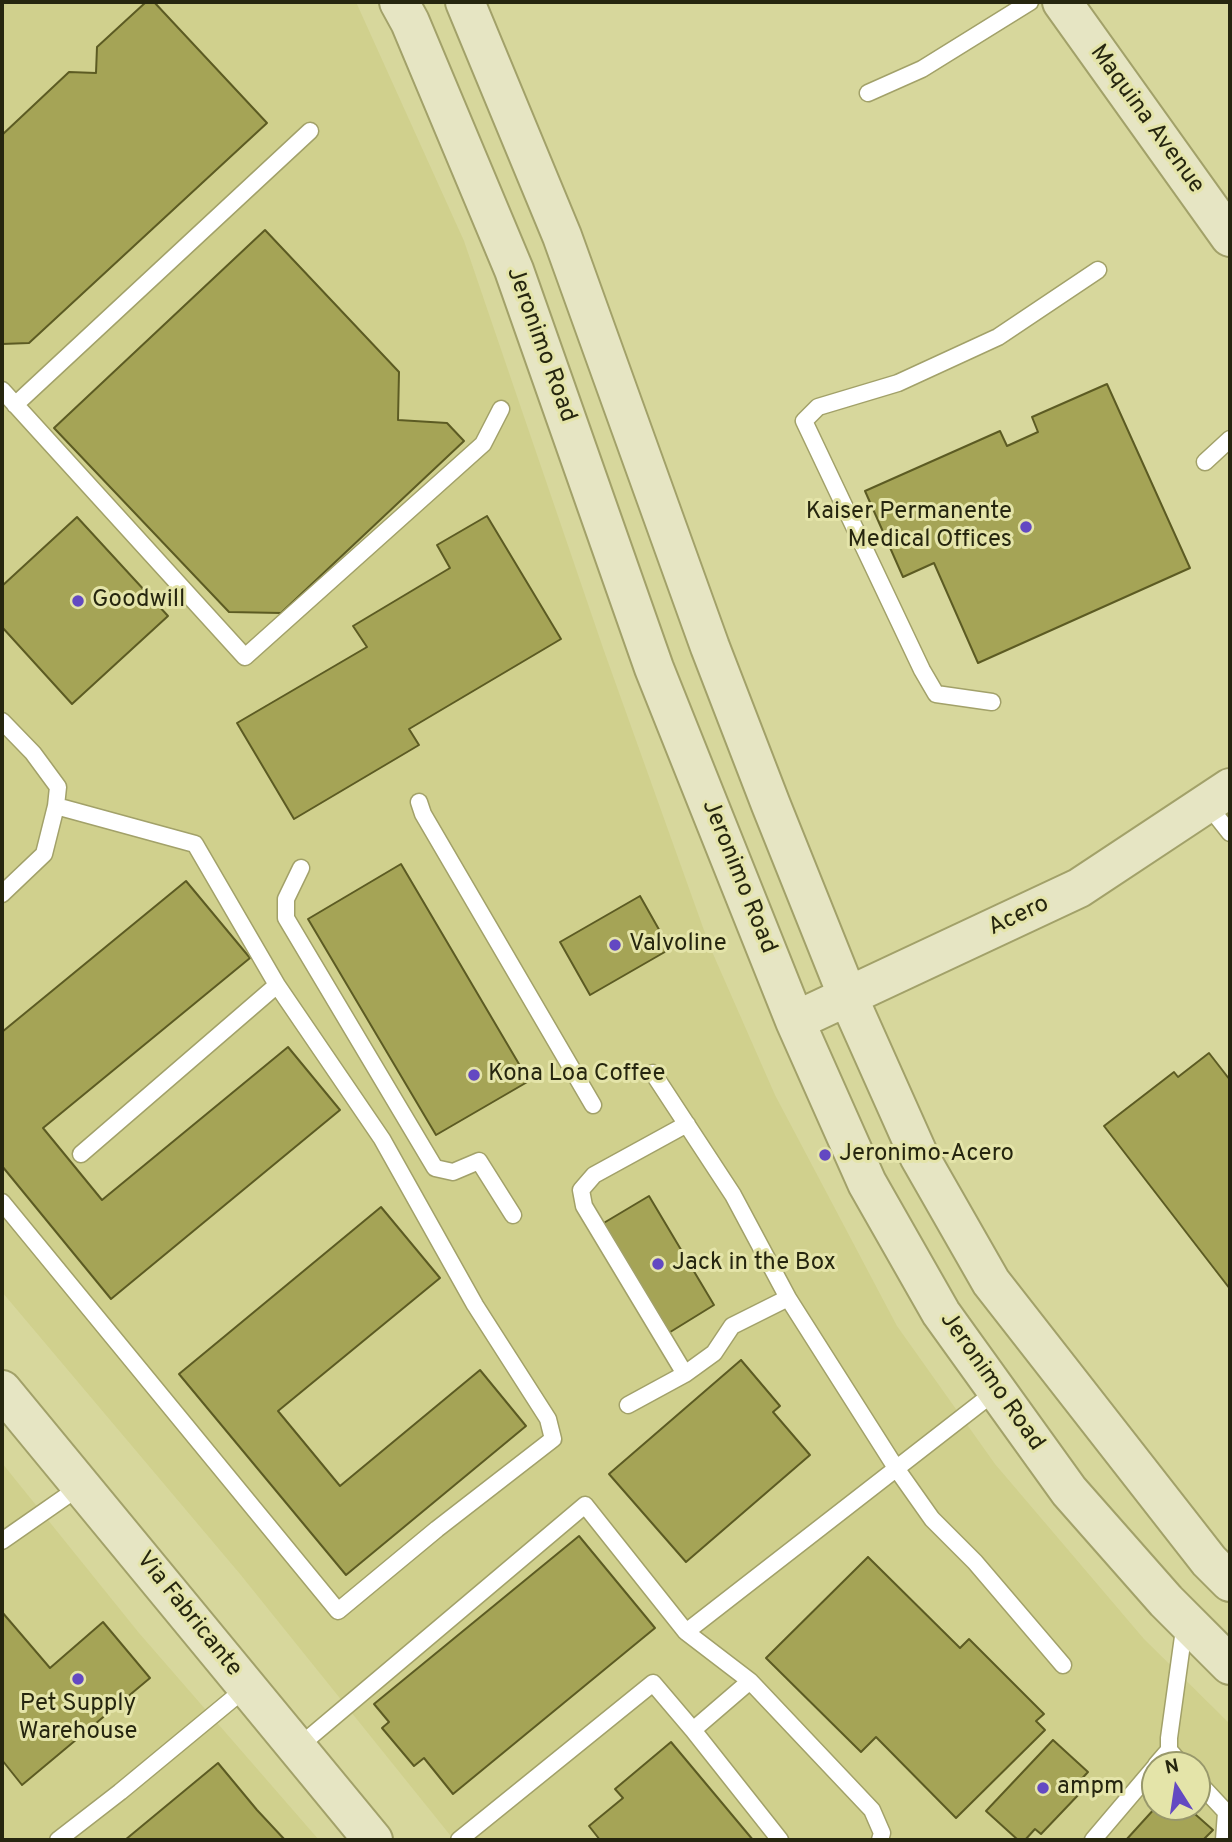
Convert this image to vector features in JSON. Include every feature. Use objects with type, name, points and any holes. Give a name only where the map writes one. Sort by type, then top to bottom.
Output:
[{"type":"main road","name":"Jeronimo Road","points":[[399,2],[410,22],[514,270],[654,668],[795,1021],[867,1182],[941,1313],[1069,1491],[1166,1601],[1230,1665]]},
{"type":"main road","points":[[465,2],[562,236],[710,647],[848,997],[919,1156],[991,1282],[1209,1561],[1230,1582]]},
{"type":"main road","name":"Maquina Avenue","points":[[1062,2],[1230,237]]},
{"type":"main road","name":"Acero","points":[[795,1021],[1079,888],[1219,796]]},
{"type":"main road","name":"Via Fabricante","points":[[2,1390],[373,1840]]},
{"type":"lane","points":[[868,93],[922,69],[1030,2]]},
{"type":"lane","points":[[15,405],[310,131]]},
{"type":"lane","points":[[992,702],[936,694],[922,670],[804,421],[818,407],[898,383],[998,338],[1098,270]]},
{"type":"lane","points":[[2,390],[245,657],[483,444],[501,409]]},
{"type":"lane","points":[[1205,462],[1230,439]]},
{"type":"lane","points":[[2,721],[33,753],[58,787],[44,854],[2,894]]},
{"type":"lane","points":[[1219,796],[1230,833]]},
{"type":"lane","points":[[419,802],[423,814],[593,1105]]},
{"type":"lane","points":[[2,1202],[338,1611],[437,1529],[553,1439],[548,1419],[475,1305],[382,1139],[277,985],[195,844],[56,806]]},
{"type":"lane","points":[[301,868],[286,899],[286,918],[435,1168],[453,1172],[479,1161],[513,1215]]},
{"type":"lane","points":[[81,1154],[277,985]]},
{"type":"lane","points":[[653,1073],[733,1195],[788,1298],[896,1468],[932,1519],[975,1562],[1063,1665]]},
{"type":"lane","points":[[685,1374],[584,1206],[581,1190],[594,1175],[687,1124]]},
{"type":"lane","points":[[628,1405],[685,1374],[713,1353],[732,1326],[788,1298]]},
{"type":"lane","points":[[686,1632],[996,1391]]},
{"type":"lane","points":[[2,1541],[81,1486]]},
{"type":"lane","points":[[297,1748],[585,1505],[686,1632],[750,1681],[872,1810],[882,1833],[880,1840]]},
{"type":"lane","points":[[1169,1750],[1185,1620]]},
{"type":"lane","points":[[693,1730],[750,1681]]},
{"type":"lane","points":[[459,1840],[653,1683],[780,1840]]},
{"type":"lane","points":[[58,1840],[247,1686]]},
{"type":"lane","points":[[1093,1840],[1141,1784]]},
{"type":"lane","points":[[1211,1796],[1226,1812],[1224,1840]]},
{"type":"shaded area","points":[[2,2],[356,2],[464,241],[603,648],[710,947],[775,1095],[897,1326],[995,1464],[1144,1639],[1230,1724],[1230,1840],[454,1840],[240,1574],[2,1292]]},
{"type":"shaded area","points":[[2,1463],[139,1633],[319,1840],[2,1840]]},
{"type":"building","points":[[146,2],[154,2],[267,123],[29,343],[2,344],[2,135],[69,72],[96,73],[97,47]]},
{"type":"building","points":[[265,230],[399,372],[398,420],[447,423],[464,441],[281,613],[229,612],[54,428]]},
{"type":"building","name":"Kaiser Permanente Medical Offices","points":[[1107,384],[1190,568],[978,663],[934,563],[903,577],[865,491],[1000,431],[1007,446],[1038,432],[1032,417]]},
{"type":"building","points":[[487,516],[561,639],[409,729],[419,745],[294,819],[237,723],[367,647],[353,626],[450,568],[437,545]]},
{"type":"building","name":"Goodwill","points":[[77,517],[168,616],[72,704],[2,627],[2,586]]},
{"type":"building","points":[[401,864],[529,1081],[436,1135],[308,919]]},
{"type":"building","points":[[186,881],[250,958],[43,1128],[102,1200],[288,1047],[340,1110],[111,1299],[2,1166],[2,1032]]},
{"type":"building","name":"Valvoline","points":[[640,896],[670,949],[590,995],[560,942]]},
{"type":"building","points":[[1209,1053],[1230,1080],[1230,1289],[1104,1126],[1174,1072],[1178,1077]]},
{"type":"building","name":"Jack in the Box","points":[[649,1196],[714,1305],[667,1334],[602,1224]]},
{"type":"building","points":[[381,1207],[440,1278],[278,1411],[340,1486],[480,1370],[526,1426],[346,1575],[179,1374]]},
{"type":"building","points":[[741,1360],[780,1406],[773,1412],[810,1455],[686,1562],[609,1474]]},
{"type":"building","points":[[579,1536],[655,1628],[453,1794],[424,1758],[414,1766],[382,1728],[389,1722],[374,1704]]},
{"type":"building","points":[[868,1557],[960,1648],[969,1639],[1044,1714],[1036,1721],[1045,1730],[956,1818],[876,1737],[861,1752],[766,1658]]},
{"type":"building","points":[[2,1612],[50,1668],[103,1622],[150,1678],[22,1785],[2,1760]]},
{"type":"building","name":"ampm","points":[[1053,1740],[1088,1772],[1076,1785],[1082,1791],[1041,1834],[1035,1829],[1025,1840],[1018,1840],[986,1811]]},
{"type":"building","points":[[671,1742],[753,1840],[600,1840],[589,1826],[623,1798],[615,1789]]},
{"type":"building","points":[[218,1763],[285,1840],[125,1840]]},
{"type":"building","points":[[1143,1821],[1203,1821],[1213,1830],[1203,1840],[1126,1840]]},
{"type":"place","name":"Kaiser Permanente Medical Offices","points":[[1026,527]]},
{"type":"place","name":"Goodwill","points":[[78,601]]},
{"type":"place","name":"Valvoline","points":[[615,945]]},
{"type":"place","name":"Kona Loa Coffee","points":[[474,1075]]},
{"type":"place","name":"Jeronimo-Acero","points":[[825,1155]]},
{"type":"place","name":"Jack in the Box","points":[[658,1264]]},
{"type":"place","name":"Pet Supply Warehouse","points":[[78,1679]]},
{"type":"place","name":"ampm","points":[[1043,1788]]}]
